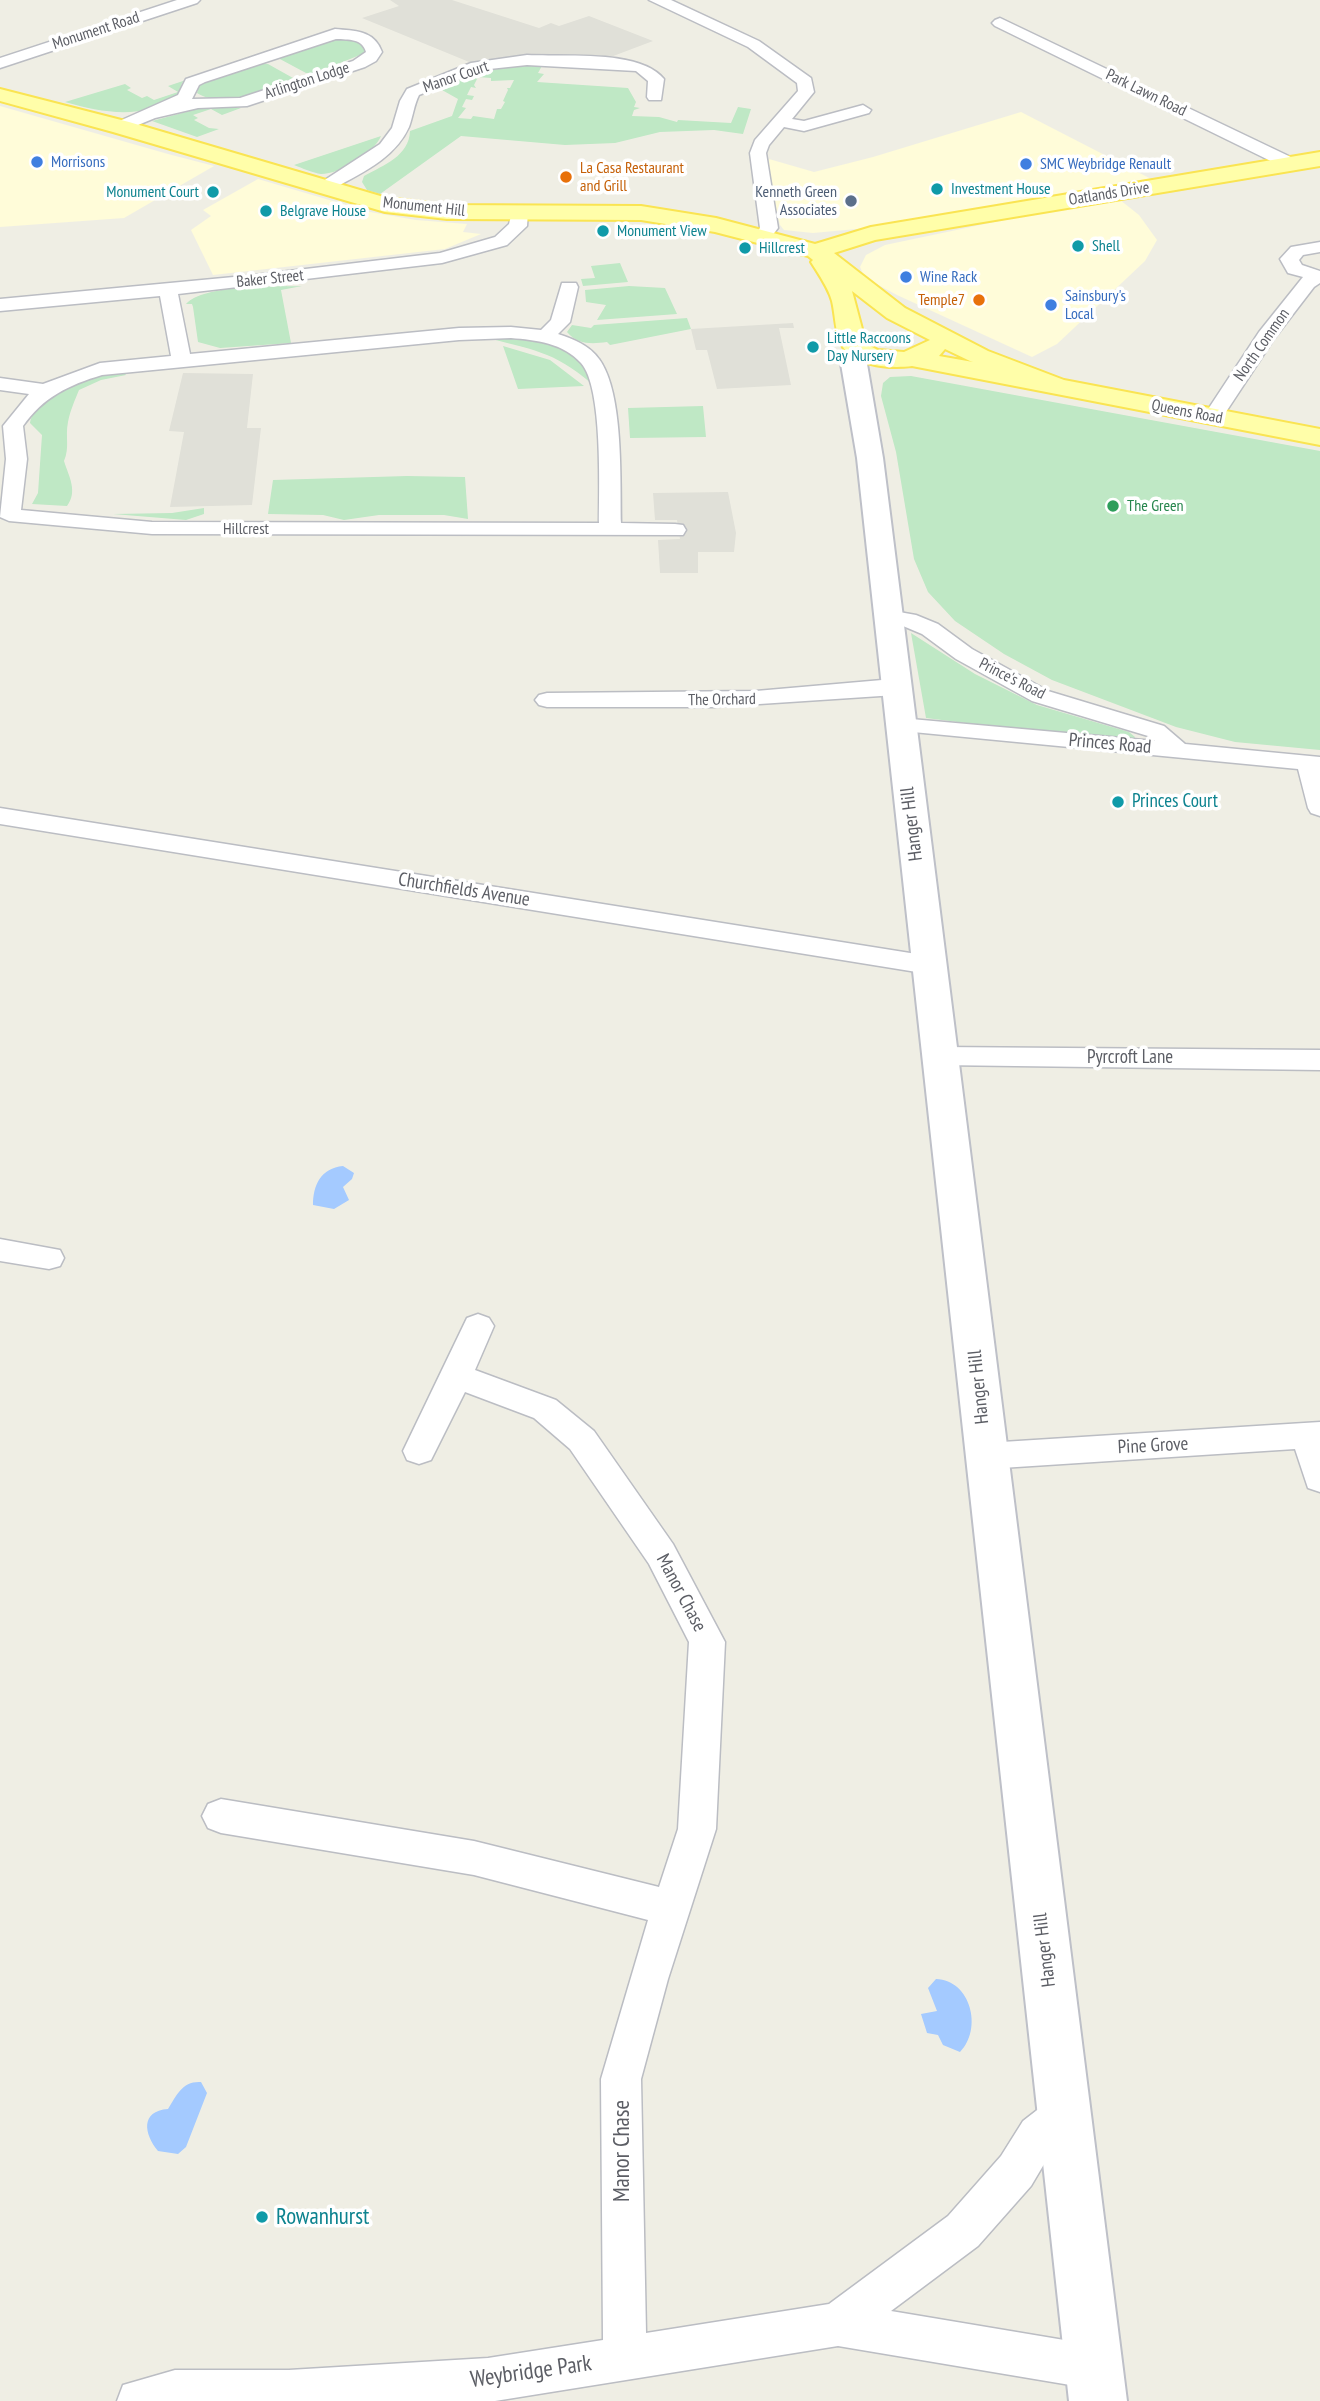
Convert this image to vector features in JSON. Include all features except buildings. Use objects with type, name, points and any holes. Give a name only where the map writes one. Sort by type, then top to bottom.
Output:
[{"type":"main road","name":"Monument Hill","points":[[0,95],[121,127],[385,205],[414,209],[641,213],[694,221],[816,251]]},
{"type":"main road","name":"Oatlands Drive","points":[[816,251],[881,232],[1320,159]]},
{"type":"main road","name":"Queens Road","points":[[816,251],[876,299],[907,318],[995,363],[1055,384]]},
{"type":"main road","points":[[816,251],[844,299],[861,353]]},
{"type":"main road","points":[[861,353],[874,322],[907,318]]},
{"type":"main road","points":[[911,358],[930,351],[940,336]]},
{"type":"main road","name":"Queens Road","points":[[861,353],[911,358],[1055,384],[1320,437]]},
{"type":"main road","name":"Hanger Hill","points":[[861,353],[896,688],[1096,2384]]},
{"type":"street","name":"Monument Road","points":[[0,62],[192,0]]},
{"type":"street","points":[[657,0],[753,44],[789,67],[805,81],[806,92],[783,122],[761,144],[758,153],[769,228],[762,237]]},
{"type":"street","points":[[980,29],[1022,17]]},
{"type":"street","name":"Park Lawn Road","points":[[1000,23],[1291,164]]},
{"type":"street","name":"Arlington Lodge","points":[[121,127],[155,113],[198,103],[241,103],[359,64],[370,58],[374,52],[371,43],[360,36],[335,34],[192,82],[185,98],[155,113]]},
{"type":"street","name":"Manor Court","points":[[323,187],[376,156],[383,149],[400,128],[406,100],[413,92],[477,66],[527,60],[640,67],[656,79],[655,97]]},
{"type":"street","points":[[783,122],[804,126],[863,110]]},
{"type":"street","name":"Baker Street","points":[[0,305],[168,290],[442,258],[501,241],[518,226],[519,212]]},
{"type":"street","name":"North Common","points":[[1318,277],[1296,269],[1289,259],[1297,251],[1320,247]]},
{"type":"street","name":"North Common","points":[[1213,417],[1266,337],[1307,283],[1318,277]]},
{"type":"street","points":[[545,337],[560,322],[569,287]]},
{"type":"street","points":[[168,290],[181,360]]},
{"type":"street","name":"Hillcrest","points":[[610,530],[607,430],[601,384],[593,363],[579,351],[545,337],[501,332],[181,360],[100,369],[66,379],[44,390],[24,408],[13,426],[15,475],[4,515],[152,528],[610,530],[676,530]]},
{"type":"street","points":[[0,383],[44,390]]},
{"type":"street","name":"Prince's Road","points":[[888,617],[908,620],[930,629],[964,654],[1040,696],[1156,731],[1170,741],[1177,751]]},
{"type":"street","name":"The Orchard","points":[[547,700],[720,701],[896,688]]},
{"type":"street","name":"Princes Road","points":[[901,725],[1314,763]]},
{"type":"street","points":[[1314,763],[1320,808]]},
{"type":"street","name":"Churchfields Avenue","points":[[0,816],[929,965]]},
{"type":"street","name":"Pyrcroft Lane","points":[[939,1056],[1320,1060]]},
{"type":"street","points":[[0,1250],[49,1258]]},
{"type":"street","points":[[419,1451],[457,1376],[478,1326]]},
{"type":"street","name":"Manor Chase","points":[[457,1376],[545,1409],[582,1440],[661,1554],[707,1642],[696,1829],[648,1979],[621,2080],[625,2359]]},
{"type":"street","points":[[1313,1436],[1320,1479]]},
{"type":"street","name":"Pine Grove","points":[[986,1456],[1313,1436]]},
{"type":"street","points":[[220,1816],[474,1858],[671,1908]]},
{"type":"street","name":"Weybridge Park","points":[[838,2325],[963,2231],[1016,2171],[1038,2135],[1064,2115]]},
{"type":"street","name":"Weybridge Park","points":[[139,2401],[175,2392],[289,2392],[488,2380],[838,2325],[1096,2384]]},
{"type":"shaded area","points":[[390,0],[452,0],[539,28],[551,23],[559,26],[589,16],[653,41],[608,58],[526,55],[474,64],[362,18],[399,6]]},
{"type":"shaded area","points":[[0,106],[214,166],[124,218],[0,227]]},
{"type":"shaded area","points":[[1021,112],[1159,183],[1110,192],[1139,215],[1157,240],[1145,261],[1057,344],[1032,357],[897,295],[865,278],[860,267],[866,255],[885,245],[1042,212],[813,233],[784,230],[780,225],[770,187],[769,159],[814,172]]},
{"type":"shaded area","points":[[258,179],[370,212],[416,220],[467,224],[463,232],[481,234],[445,249],[213,275],[191,230],[211,216],[203,210]]},
{"type":"shaded area","points":[[793,323],[794,328],[779,328],[791,385],[717,389],[707,350],[696,350],[691,329]]},
{"type":"shaded area","points":[[183,373],[253,374],[247,428],[261,428],[252,505],[170,507],[184,432],[169,431]]},
{"type":"shaded area","points":[[728,492],[736,533],[734,552],[698,552],[698,573],[660,573],[658,540],[680,539],[677,520],[655,520],[653,493]]},
{"type":"green space","points":[[338,36],[347,36],[366,44],[365,53],[315,73],[306,73],[278,58]]},
{"type":"green space","points":[[257,63],[268,64],[293,78],[273,89],[246,97],[218,99],[197,93],[199,84]]},
{"type":"green space","points":[[516,64],[543,64],[538,73],[544,74],[537,82],[628,88],[636,102],[634,107],[640,108],[634,110],[632,116],[659,117],[677,122],[731,123],[738,107],[751,109],[743,134],[714,130],[660,132],[615,143],[565,145],[461,136],[380,194],[367,190],[362,182],[364,176],[394,159],[409,140],[410,131],[452,116],[458,99],[442,90],[444,86],[494,68]],"holes":[[[478,77],[491,78],[491,81],[514,80],[510,88],[507,88],[503,101],[505,102],[501,109],[497,109],[494,119],[473,116],[471,119],[458,118],[466,108],[462,107],[466,99],[472,100],[474,96],[467,95],[471,87],[476,88],[474,85]]]},
{"type":"green space","points":[[186,80],[182,83],[179,96],[151,109],[108,111],[65,102],[125,84],[131,88],[127,90],[142,98],[147,96],[154,100],[178,92],[168,86]]},
{"type":"green space","points":[[205,107],[241,108],[222,115],[211,109],[193,115],[198,118],[194,120],[209,128],[219,129],[197,137],[152,121]]},
{"type":"green space","points":[[381,136],[364,155],[329,173],[311,172],[294,165]]},
{"type":"green space","points":[[620,263],[628,282],[583,286],[581,279],[595,278],[591,266]]},
{"type":"green space","points":[[302,286],[281,290],[291,343],[220,348],[198,342],[193,307],[192,304],[186,304],[195,298],[240,288]]},
{"type":"green space","points":[[629,286],[665,288],[677,314],[597,320],[606,305],[586,302],[585,290]]},
{"type":"green space","points":[[687,318],[691,329],[610,345],[607,342],[581,341],[567,332],[572,325],[591,328],[594,325]]},
{"type":"green space","points":[[484,337],[540,342],[569,352],[587,368],[592,384],[553,358]]},
{"type":"green space","points":[[503,346],[550,360],[584,386],[518,389]]},
{"type":"green space","points":[[122,370],[126,375],[101,380],[79,390],[68,422],[64,461],[72,495],[67,506],[32,504],[38,493],[42,435],[30,423],[35,411],[55,392],[82,380]]},
{"type":"green space","name":"The Green","points":[[911,376],[1320,451],[1320,750],[1235,742],[1176,727],[1052,680],[1004,654],[955,621],[928,592],[914,559],[896,452],[881,396],[883,383],[890,377]]},
{"type":"green space","points":[[703,406],[706,437],[630,438],[628,408]]},
{"type":"green space","points":[[465,477],[468,519],[444,515],[379,515],[344,520],[323,515],[268,514],[273,480]]},
{"type":"green space","points":[[204,508],[204,514],[186,520],[113,514],[172,513]]},
{"type":"green space","points":[[911,633],[975,674],[1037,705],[1129,732],[1135,737],[1133,741],[1125,743],[926,718]]},
{"type":"water","points":[[343,1166],[354,1173],[352,1179],[343,1187],[349,1200],[334,1209],[313,1205],[320,1179],[329,1170]]},
{"type":"water","points":[[936,1979],[948,1981],[958,1988],[970,2007],[971,2031],[960,2052],[943,2045],[938,2035],[927,2033],[921,2014],[937,2011],[928,1988]]},
{"type":"water","points":[[201,2082],[207,2093],[186,2147],[178,2154],[158,2151],[148,2131],[149,2119],[153,2114],[168,2109],[185,2086]]},
{"type":"place","name":"Morrisons","points":[[37,162]]},
{"type":"place","name":"SMC Weybridge Renault","points":[[1026,164]]},
{"type":"place","name":"La Casa Restaurant and Grill","points":[[566,177]]},
{"type":"place","name":"Investment House","points":[[937,189]]},
{"type":"place","name":"Monument Court","points":[[213,192]]},
{"type":"place","name":"Kenneth Green Associates","points":[[851,201]]},
{"type":"place","name":"Belgrave House","points":[[266,211]]},
{"type":"place","name":"Monument View","points":[[603,231]]},
{"type":"place","name":"Shell","points":[[1078,246]]},
{"type":"place","name":"Hillcrest","points":[[745,248]]},
{"type":"place","name":"Wine Rack","points":[[906,277]]},
{"type":"place","name":"Temple7","points":[[979,300]]},
{"type":"place","name":"Sainsbury's Local","points":[[1051,305]]},
{"type":"place","name":"Little Raccoons Day Nursery","points":[[813,347]]},
{"type":"place","name":"The Green","points":[[1113,506]]},
{"type":"place","name":"Princes Court","points":[[1118,802]]},
{"type":"place","name":"Rowanhurst","points":[[262,2217]]}]
